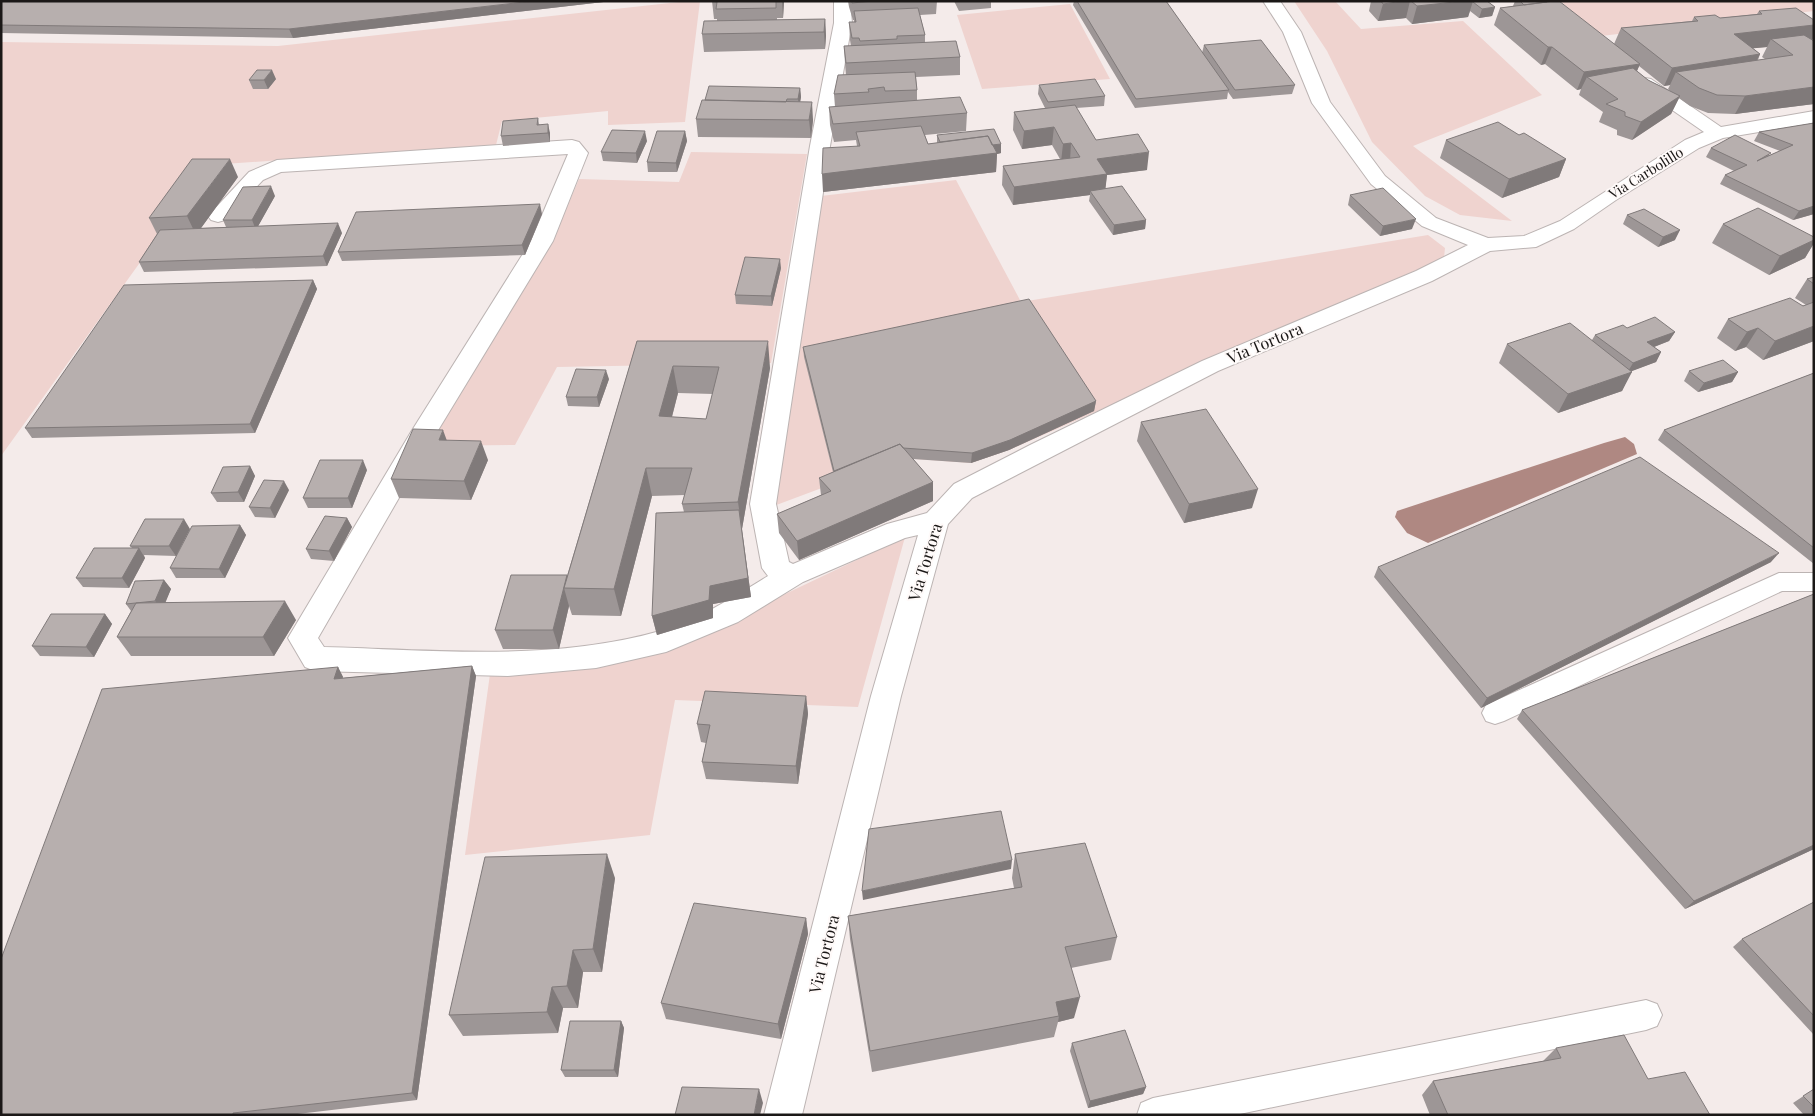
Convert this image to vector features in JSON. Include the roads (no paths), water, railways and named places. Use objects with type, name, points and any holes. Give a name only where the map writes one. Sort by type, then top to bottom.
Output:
[{"type":"street","points":[[793,576],[776,568],[763,504],[820,146],[843,23],[842,1]]},
{"type":"street","points":[[1271,1],[1292,32],[1320,103],[1378,180],[1429,222],[1485,245]]},
{"type":"street","points":[[1630,72],[1718,133]]},
{"type":"street","name":"Via Carbolillo","points":[[1485,245],[1528,242],[1567,224],[1692,144],[1718,133],[1814,117]]},
{"type":"street","points":[[218,216],[256,176],[277,166],[572,146],[578,153],[542,241],[424,432],[303,638],[315,659],[508,664],[596,656],[666,641],[728,614],[793,576],[897,531],[936,520]]},
{"type":"street","name":"Via Tortora","points":[[783,1115],[886,696],[936,520],[963,491],[1038,451],[1210,366],[1424,276],[1485,245]]},
{"type":"lane","points":[[1495,713],[1779,582],[1814,582]]},
{"type":"lane","points":[[1153,1115],[1646,1015]]}]
